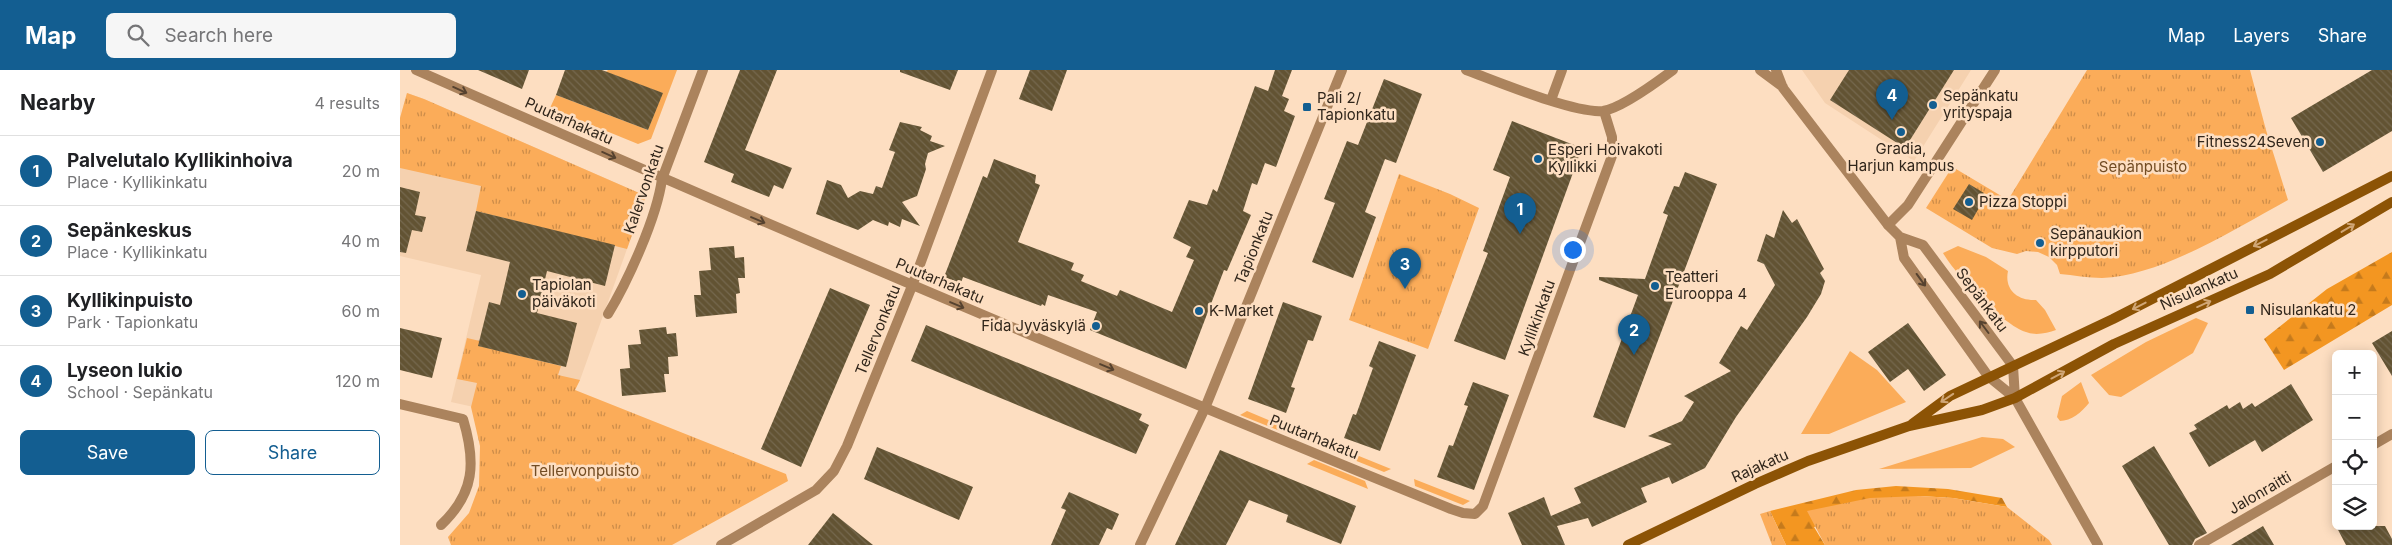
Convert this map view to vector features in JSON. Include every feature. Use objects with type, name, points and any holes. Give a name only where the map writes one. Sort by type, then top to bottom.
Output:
[{"type":"main road","name":"Nisulankatu","points":[[2013,366],[2113,319],[2392,176]]},
{"type":"main road","name":"Nisulankatu","points":[[2015,398],[2114,344],[2270,274],[2392,202]]},
{"type":"main road","name":"Rajakatu","points":[[1909,426],[1950,396],[1988,376],[2013,366]]},
{"type":"main road","name":"Rajakatu","points":[[1628,545],[1754,484],[1808,461],[1909,426],[1982,410],[2015,398]]},
{"type":"street","name":"Puutarhakatu","points":[[416,70],[662,179],[1205,408],[1463,513],[1475,514],[1483,506]]},
{"type":"street","name":"Kalervonkatu","points":[[608,314],[626,282],[660,196],[662,179],[703,70]]},
{"type":"street","name":"Tellervonkatu","points":[[721,545],[816,490],[834,471],[847,446],[912,286],[992,70]]},
{"type":"street","name":"Tapionkatu","points":[[1140,545],[1205,408],[1342,70]]},
{"type":"street","points":[[1468,70],[1581,110],[1604,111],[1638,94],[1673,70]]},
{"type":"street","points":[[1551,100],[1562,70]]},
{"type":"street","name":"Sepänkatu","points":[[1760,70],[1783,88],[1888,225],[1900,237],[1923,245],[2013,366]]},
{"type":"street","name":"Sepänkatu","points":[[1776,70],[1783,88]]},
{"type":"street","points":[[1888,225],[1908,205],[1995,70]]},
{"type":"street","name":"Kyllikinkatu","points":[[1483,506],[1612,156],[1612,137],[1604,111]]},
{"type":"street","points":[[1900,237],[1904,258],[1988,376],[2015,398],[2098,545]]},
{"type":"street","points":[[2013,366],[2015,398]]},
{"type":"street","points":[[400,404],[463,419],[470,441],[472,462],[468,486],[457,510],[441,525]]},
{"type":"street","points":[[2377,443],[2392,434]]},
{"type":"street","name":"Jalonraitti","points":[[2199,545],[2332,468]]},
{"type":"shaded area","name":"Gradia, Harjun kampus","points":[[1802,70],[1971,70],[1914,161],[1825,103]]},
{"type":"shaded area","points":[[407,93],[646,196],[580,380],[572,396],[523,418],[451,402],[481,275],[400,256],[400,118]]},
{"type":"green space","points":[[608,70],[677,70],[651,139],[638,144],[550,108],[556,95],[648,130],[662,93],[606,72]]},
{"type":"green space","name":"Sepänpuisto","points":[[2087,70],[2250,70],[2288,200],[2174,260],[2125,275],[2102,278],[2060,274],[2057,265],[2049,257],[2038,252],[2026,251],[2017,254],[1992,248],[1926,208],[1949,172],[1956,169],[2008,200]]},
{"type":"green space","points":[[407,93],[646,196],[627,249],[476,211],[481,186],[400,168],[400,118]]},
{"type":"green space","points":[[1399,174],[1450,194],[1479,208],[1428,349],[1349,320]]},
{"type":"green space","points":[[1958,246],[1986,257],[2008,271],[2007,278],[2010,289],[2023,299],[2036,300],[2045,310],[2056,330],[2038,334],[2030,333],[2005,320],[1980,298],[1943,253]]},
{"type":"green space","points":[[2392,252],[2392,305],[2284,370],[2264,339],[2327,289]]},
{"type":"green space","points":[[2196,318],[2208,323],[2193,353],[2121,397],[2109,395],[2091,375],[2146,342]]},
{"type":"green space","name":"Tellervonpuisto","points":[[467,338],[480,341],[479,346],[561,366],[558,375],[580,380],[575,390],[786,474],[788,481],[672,545],[451,545],[448,537],[469,513],[479,486],[480,446],[471,407],[477,383],[457,379]]},
{"type":"green space","points":[[1850,351],[1877,370],[1906,402],[1829,434],[1801,434]]},
{"type":"green space","points":[[2081,382],[2089,403],[2076,415],[2060,421],[2057,417],[2062,396]]},
{"type":"green space","points":[[1247,411],[1295,431],[1288,434],[1240,415]]},
{"type":"green space","points":[[1982,437],[2003,439],[2015,447],[1971,468],[1879,469]]},
{"type":"green space","points":[[1317,439],[1391,469],[1384,472],[1319,446]]},
{"type":"green space","points":[[1314,460],[1365,481],[1368,489],[1307,464]]},
{"type":"green space","points":[[1414,479],[1470,501],[1463,505],[1415,486]]},
{"type":"green space","points":[[1896,486],[1948,489],[2002,498],[2007,507],[1953,498],[1920,496],[1814,527],[1825,545],[1786,545],[1770,511],[1856,490]]},
{"type":"green space","points":[[1920,496],[1953,498],[2007,507],[2049,540],[2052,545],[1825,545],[1807,511],[1870,498]]},
{"type":"green space","points":[[1770,511],[1786,545],[1772,545],[1760,514]]},
{"type":"building","points":[[478,70],[529,70],[522,89]]},
{"type":"building","points":[[565,70],[602,70],[663,93],[648,130],[556,95]]},
{"type":"building","points":[[740,70],[777,70],[745,150],[792,168],[783,189],[774,185],[769,197],[731,182],[734,174],[704,162]]},
{"type":"building","points":[[900,70],[958,70],[950,90],[900,72]]},
{"type":"building","points":[[1030,70],[1067,70],[1052,111],[1019,99]]},
{"type":"building","points":[[1275,70],[1292,70],[1282,96],[1289,99],[1284,111],[1295,116],[1276,167],[1265,163],[1257,185],[1252,183],[1243,211],[1251,215],[1227,271],[1224,270],[1186,369],[1090,330],[1097,312],[1048,295],[1045,306],[1042,304],[1041,306],[963,277],[961,283],[944,277],[983,176],[987,178],[994,159],[1036,175],[1035,183],[1040,185],[1018,242],[1074,263],[1071,270],[1084,275],[1081,281],[1117,296],[1120,290],[1172,312],[1194,260],[1186,257],[1191,247],[1173,238],[1189,200],[1207,205],[1213,189],[1217,192],[1255,86],[1268,91]]},
{"type":"building","name":"Gradia, Harjun kampus","points":[[1849,70],[1954,70],[1905,148],[1830,100]]},
{"type":"building","points":[[2372,70],[2392,70],[2392,131],[2323,172],[2291,118]]},
{"type":"building","points":[[1384,79],[1422,94],[1396,163],[1385,159],[1365,212],[1376,217],[1353,278],[1312,262],[1335,203],[1324,199],[1347,141],[1358,145]]},
{"type":"building","points":[[1512,121],[1582,148],[1505,360],[1454,341],[1488,253],[1483,251],[1510,177],[1493,170]]},
{"type":"building","points":[[900,122],[922,127],[920,130],[932,136],[930,141],[945,146],[928,153],[925,164],[926,169],[917,196],[902,202],[920,226],[902,219],[900,227],[889,222],[888,226],[873,220],[858,230],[816,214],[827,180],[841,185],[848,198],[860,191],[873,194],[876,186],[882,188],[895,152],[889,150]]},
{"type":"building","points":[[1685,172],[1717,184],[1625,428],[1593,417],[1638,295],[1599,280],[1599,277],[1645,279],[1668,215],[1663,213],[1674,186],[1679,187]]},
{"type":"building","points":[[1969,184],[1984,193],[1980,199],[1983,201],[1972,220],[1953,209]]},
{"type":"building","points":[[400,187],[420,192],[415,215],[426,217],[422,232],[412,230],[406,253],[400,252]]},
{"type":"building","points":[[1783,210],[1792,223],[1797,219],[1824,269],[1820,273],[1825,281],[1821,294],[1807,317],[1736,417],[1705,468],[1672,484],[1669,477],[1641,488],[1647,502],[1592,527],[1588,518],[1557,526],[1565,545],[1522,545],[1508,513],[1544,497],[1551,516],[1581,503],[1574,488],[1672,444],[1648,436],[1682,421],[1694,402],[1684,396],[1731,371],[1719,363],[1741,326],[1747,330],[1775,285],[1764,264],[1757,261],[1766,234],[1774,238]]},
{"type":"building","name":"Tapiolan päiväkoti","points":[[476,211],[615,245],[605,286],[547,271],[537,313],[577,323],[566,367],[478,346],[489,302],[500,305],[510,262],[466,251]]},
{"type":"building","points":[[734,246],[735,258],[744,257],[745,278],[738,278],[740,293],[736,294],[737,313],[696,317],[694,295],[701,295],[699,271],[711,270],[709,248]]},
{"type":"building","points":[[830,288],[870,305],[801,467],[761,449]]},
{"type":"building","points":[[1283,302],[1322,316],[1313,341],[1308,340],[1291,387],[1295,388],[1286,413],[1248,399]]},
{"type":"building","points":[[1908,323],[1946,375],[1924,391],[1908,369],[1890,382],[1868,352]]},
{"type":"building","points":[[926,325],[1142,414],[1139,420],[1149,425],[1136,454],[911,361]]},
{"type":"building","points":[[666,327],[667,334],[676,333],[678,356],[668,357],[669,374],[664,374],[666,392],[622,396],[620,369],[630,368],[628,345],[641,344],[639,330]]},
{"type":"building","points":[[400,328],[442,338],[432,378],[400,370]]},
{"type":"building","points":[[2392,331],[2392,376],[2377,350],[2372,343]]},
{"type":"building","points":[[1379,341],[1416,355],[1380,451],[1344,438],[1353,414],[1356,415],[1373,368],[1369,366]]},
{"type":"building","points":[[1473,382],[1509,395],[1474,490],[1437,477],[1449,445],[1453,446],[1468,406],[1464,405]]},
{"type":"building","points":[[2291,384],[2313,420],[2262,452],[2255,440],[2209,467],[2189,433],[2197,429],[2194,425],[2227,405],[2229,409],[2240,402],[2243,409],[2252,403],[2255,407]]},
{"type":"building","points":[[2154,446],[2207,533],[2195,539],[2192,545],[2169,545],[2122,466]]},
{"type":"building","points":[[877,447],[973,487],[959,520],[864,479]]},
{"type":"building","points":[[1220,450],[1356,506],[1341,544],[1286,522],[1288,515],[1249,500],[1226,545],[1175,545]]},
{"type":"building","points":[[1069,492],[1119,514],[1112,530],[1107,528],[1099,545],[1051,545],[1066,510],[1061,508]]},
{"type":"building","points":[[833,513],[873,545],[808,545]]},
{"type":"building","points":[[2263,526],[2274,545],[2231,545]]},
{"type":"building","points":[[2377,526],[2385,526],[2392,539],[2392,545],[2346,545],[2338,530],[2377,530]]},
{"type":"place","name":"Sepänkatu yrityspaja","points":[[1933,105]]},
{"type":"place","name":"Pali 2/ Tapionkatu","points":[[1307,107]]},
{"type":"place","name":"Lyseon lukio","points":[[1892,120]]},
{"type":"place","name":"Gradia, Harjun kampus","points":[[1901,132]]},
{"type":"place","name":"Fitness24Seven","points":[[2320,142]]},
{"type":"place","name":"Esperi Hoivakoti Kyllikki","points":[[1538,159]]},
{"type":"place","name":"Pizza Stoppi","points":[[1969,202]]},
{"type":"place","name":"Palvelutalo Kyllikinhoiva","points":[[1520,234]]},
{"type":"place","name":"Sepänaukion kirpputori","points":[[2040,243]]},
{"type":"place","name":"Teatteri Eurooppa 4","points":[[1655,286]]},
{"type":"place","name":"Kyllikinpuisto","points":[[1405,289]]},
{"type":"place","name":"Tapiolan päiväkoti","points":[[522,294]]},
{"type":"place","name":"Nisulankatu 2","points":[[2250,310]]},
{"type":"place","name":"K-Market","points":[[1199,311]]},
{"type":"place","name":"Fida Jyväskylä","points":[[1096,326]]},
{"type":"place","name":"Sepänkeskus","points":[[1634,355]]}]
